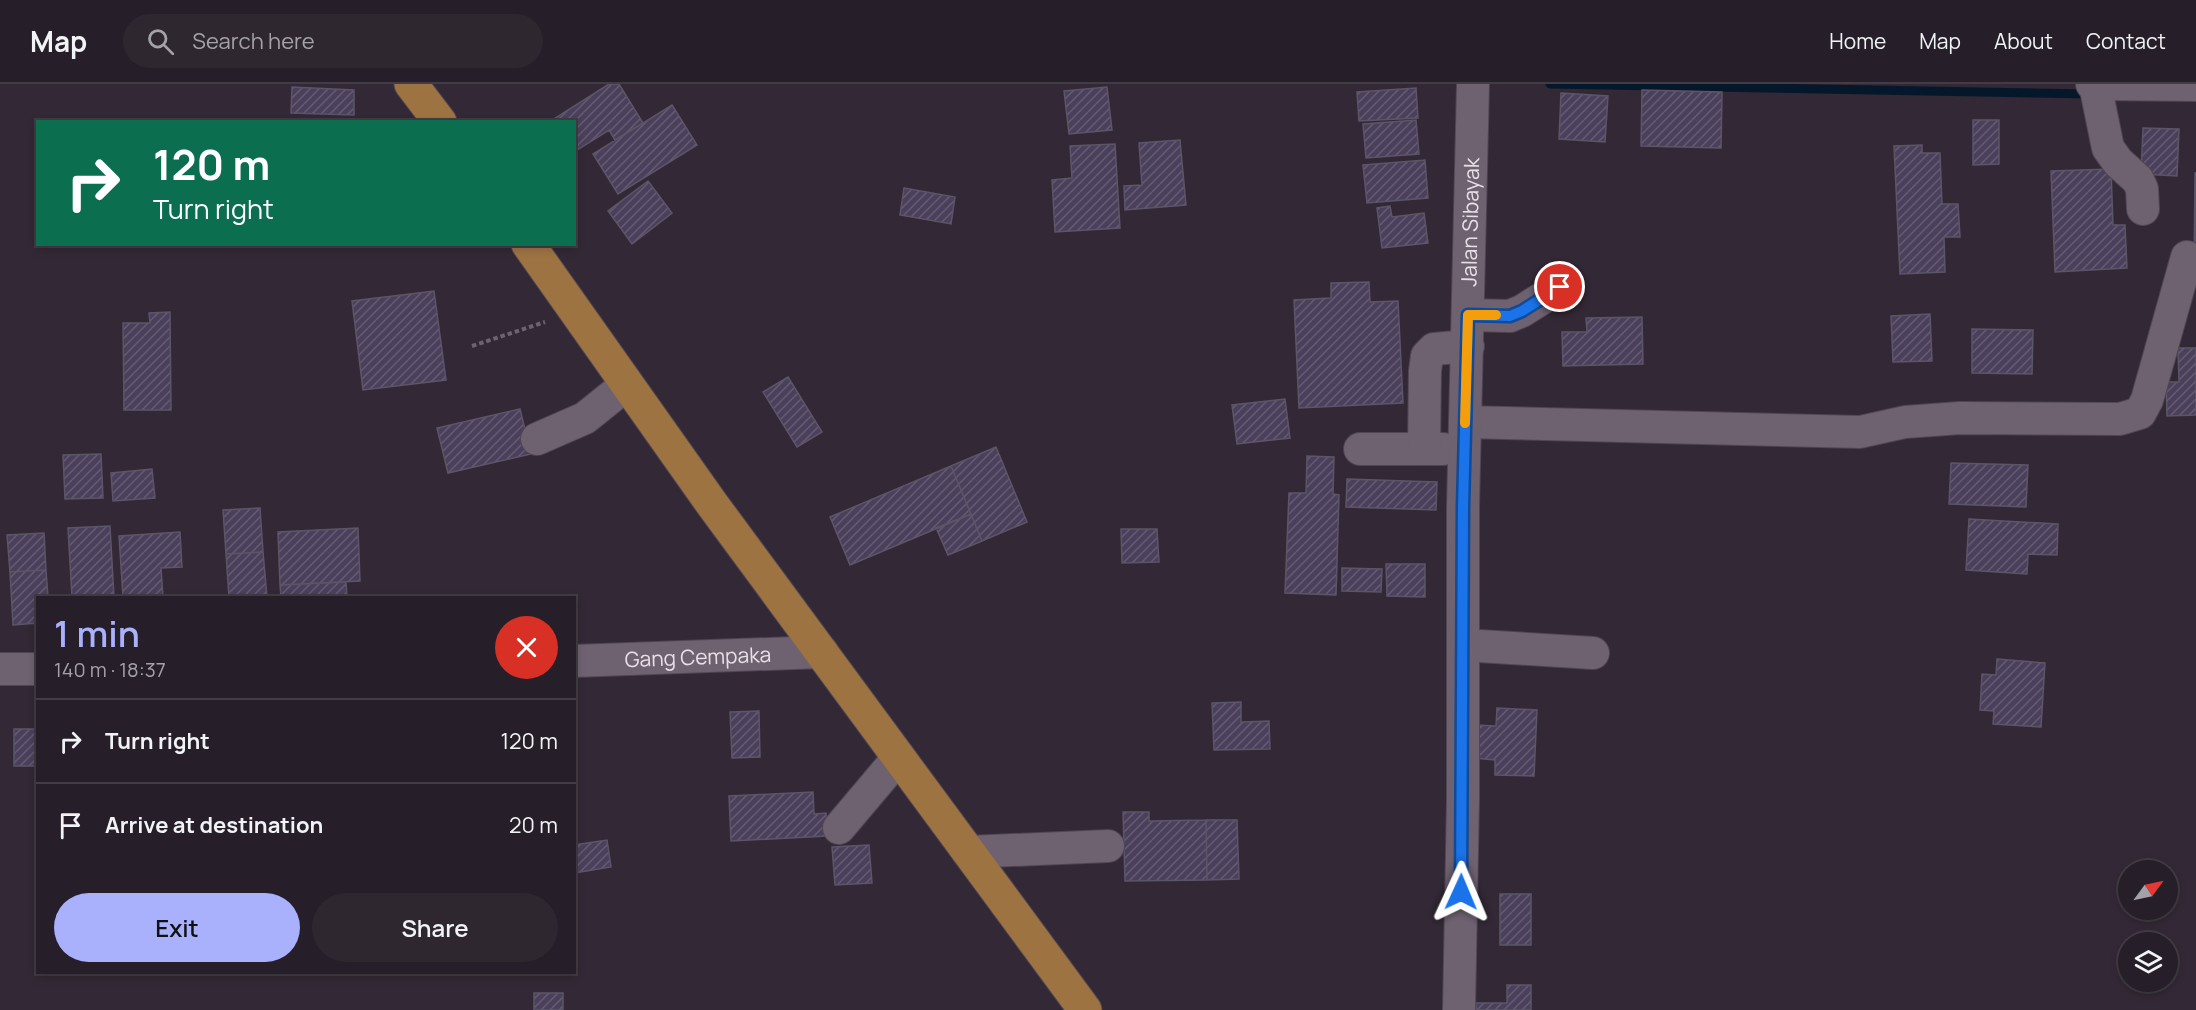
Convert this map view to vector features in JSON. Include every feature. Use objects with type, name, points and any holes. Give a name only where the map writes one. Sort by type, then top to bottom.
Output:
[{"type":"main road","points":[[411,84],[439,120]]},
{"type":"main road","points":[[529,246],[626,385],[1085,1010]]},
{"type":"street","name":"Jalan Sibayak","points":[[1459,1010],[1465,436],[1473,84]]},
{"type":"street","points":[[2143,209],[2142,189],[2138,180],[2118,162],[2108,148],[2096,93],[2196,85]]},
{"type":"street","points":[[1360,449],[1424,449],[1465,436],[1860,432],[1905,422],[1960,418],[2120,419],[2140,413],[2147,400],[2187,257]]},
{"type":"street","points":[[1468,315],[1510,316],[1560,287]]},
{"type":"street","points":[[1424,449],[1427,356],[1434,349],[1468,346]]},
{"type":"street","points":[[537,439],[585,418],[626,385]]},
{"type":"street","points":[[1463,645],[1593,653]]},
{"type":"street","name":"Gang Cempaka","points":[[576,661],[822,652]]},
{"type":"street","points":[[0,669],[36,669]]},
{"type":"street","points":[[839,828],[899,757]]},
{"type":"street","points":[[968,852],[1108,846]]},
{"type":"path","points":[[472,346],[577,312]]},
{"type":"building","points":[[609,84],[619,84],[643,123],[615,140],[609,130],[576,151],[576,120],[552,120]]},
{"type":"building","points":[[292,87],[354,90],[354,115],[291,113]]},
{"type":"building","points":[[1107,87],[1112,130],[1069,134],[1064,91]]},
{"type":"building","points":[[1416,88],[1418,118],[1359,121],[1357,92]]},
{"type":"building","points":[[1642,90],[1722,92],[1721,148],[1641,146]]},
{"type":"building","points":[[1561,93],[1608,96],[1605,142],[1559,139]]},
{"type":"building","points":[[672,105],[697,145],[618,194],[593,154]]},
{"type":"building","points":[[1416,120],[1419,154],[1366,158],[1363,124]]},
{"type":"building","points":[[1973,120],[1999,120],[1999,164],[1973,165]]},
{"type":"building","points":[[2143,128],[2179,129],[2177,176],[2141,174]]},
{"type":"building","points":[[1180,140],[1186,205],[1125,210],[1124,186],[1142,185],[1139,143]]},
{"type":"building","points":[[1115,144],[1120,228],[1055,232],[1052,180],[1072,178],[1070,146]]},
{"type":"building","points":[[1922,145],[1922,153],[1940,153],[1942,204],[1958,204],[1960,237],[1944,237],[1945,272],[1900,274],[1894,146]]},
{"type":"building","points":[[1425,160],[1428,198],[1367,203],[1363,165]]},
{"type":"building","points":[[2111,169],[2113,225],[2125,225],[2127,268],[2055,272],[2051,171]]},
{"type":"building","points":[[2195,173],[2196,270],[2194,270]]},
{"type":"building","points":[[648,181],[672,213],[632,244],[608,211]]},
{"type":"building","points":[[904,188],[955,197],[951,224],[900,215]]},
{"type":"building","points":[[1390,206],[1392,217],[1424,213],[1428,243],[1382,248],[1377,208]]},
{"type":"building","points":[[1369,282],[1370,302],[1398,301],[1403,403],[1299,408],[1294,300],[1331,298],[1331,283]]},
{"type":"building","points":[[434,291],[446,380],[363,390],[352,301]]},
{"type":"building","points":[[170,312],[171,410],[124,410],[123,323],[150,323],[149,313]]},
{"type":"building","points":[[1930,314],[1932,361],[1893,362],[1891,316]]},
{"type":"building","points":[[1642,317],[1643,364],[1563,366],[1562,332],[1587,332],[1586,318]]},
{"type":"building","points":[[1972,329],[2033,330],[2032,374],[1972,373]]},
{"type":"building","points":[[2178,348],[2196,348],[2196,415],[2167,416],[2166,382],[2179,382]]},
{"type":"building","points":[[788,377],[822,432],[797,447],[763,392]]},
{"type":"building","points":[[1285,399],[1290,438],[1237,444],[1232,405]]},
{"type":"building","points":[[520,409],[531,454],[448,473],[437,428]]},
{"type":"building","points":[[996,447],[1027,522],[982,541],[951,466]]},
{"type":"building","points":[[101,454],[103,498],[65,499],[63,455]]},
{"type":"building","points":[[1307,456],[1334,457],[1333,494],[1339,495],[1336,595],[1285,593],[1289,493],[1306,493]]},
{"type":"building","points":[[1951,463],[2028,465],[2026,507],[1949,504]]},
{"type":"building","points":[[951,466],[971,514],[850,565],[830,517]]},
{"type":"building","points":[[152,469],[155,498],[113,501],[111,473]]},
{"type":"building","points":[[1347,479],[1437,482],[1436,510],[1346,507]]},
{"type":"building","points":[[260,508],[263,552],[226,554],[223,510]]},
{"type":"building","points":[[971,514],[982,541],[948,555],[936,528]]},
{"type":"building","points":[[1969,519],[2058,524],[2057,555],[2028,554],[2027,574],[1966,570]]},
{"type":"building","points":[[110,526],[114,596],[72,596],[68,528]]},
{"type":"building","points":[[358,528],[360,581],[280,585],[278,532]]},
{"type":"building","points":[[1121,529],[1157,529],[1159,562],[1122,563]]},
{"type":"building","points":[[180,532],[182,567],[161,568],[163,596],[123,596],[119,536]]},
{"type":"building","points":[[44,533],[46,570],[10,572],[7,535]]},
{"type":"building","points":[[263,552],[267,596],[229,596],[226,554]]},
{"type":"building","points":[[1386,564],[1425,564],[1425,597],[1387,596]]},
{"type":"building","points":[[1342,568],[1382,569],[1381,592],[1342,591]]},
{"type":"building","points":[[46,570],[48,596],[36,596],[36,623],[13,625],[10,572]]},
{"type":"building","points":[[346,582],[347,596],[281,596],[280,585]]},
{"type":"building","points":[[1997,659],[2045,663],[2041,727],[1993,724],[1994,711],[1980,710],[1982,674],[1996,675]]},
{"type":"building","points":[[1241,702],[1241,722],[1269,721],[1270,749],[1214,750],[1212,703]]},
{"type":"building","points":[[1497,708],[1537,710],[1534,776],[1495,775],[1495,760],[1474,758],[1476,725],[1496,726]]},
{"type":"building","points":[[759,711],[760,757],[732,758],[730,712]]},
{"type":"building","points":[[14,729],[36,729],[36,766],[14,766]]},
{"type":"building","points":[[813,792],[814,814],[826,813],[827,836],[731,841],[729,796]]},
{"type":"building","points":[[1123,812],[1149,812],[1149,821],[1206,820],[1207,880],[1125,881]]},
{"type":"building","points":[[1206,820],[1237,820],[1239,879],[1207,880]]},
{"type":"building","points":[[607,840],[611,867],[576,873],[576,845]]},
{"type":"building","points":[[869,845],[872,883],[835,885],[832,847]]},
{"type":"building","points":[[1500,894],[1531,894],[1531,945],[1500,945]]},
{"type":"building","points":[[1507,985],[1531,985],[1531,1010],[1476,1010],[1476,1003],[1507,1003]]},
{"type":"building","points":[[534,993],[563,993],[563,1010],[534,1010]]},
{"type":"waterway","points":[[1550,84],[2090,94]]},
{"type":"slow traffic","points":[[1465,423],[1468,315],[1496,315]]},
{"type":"route","points":[[1461,892],[1463,507],[1468,315],[1510,316],[1560,287]]}]
